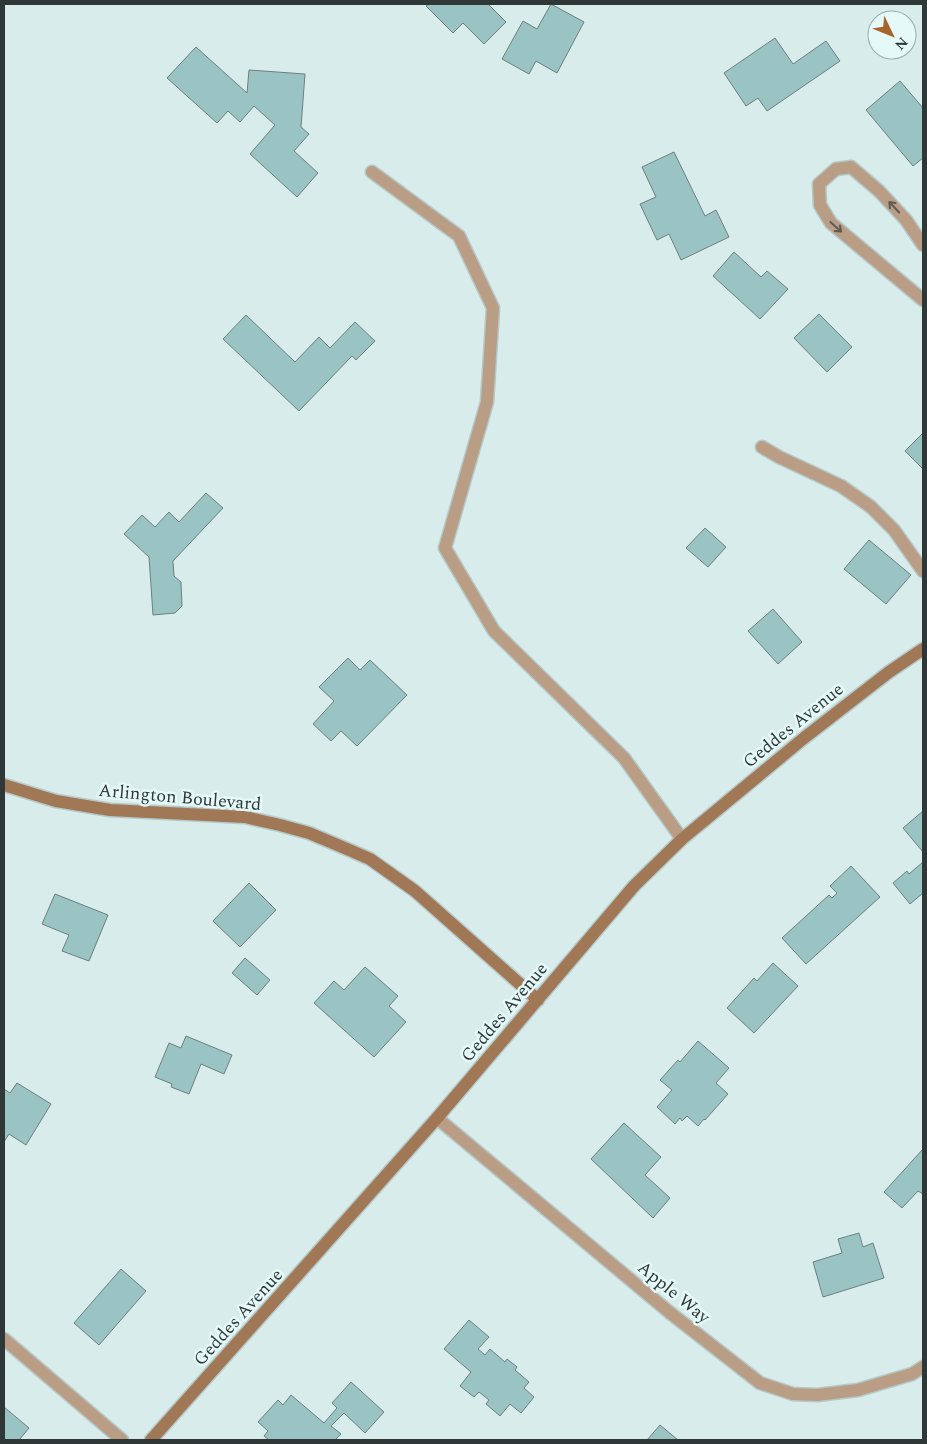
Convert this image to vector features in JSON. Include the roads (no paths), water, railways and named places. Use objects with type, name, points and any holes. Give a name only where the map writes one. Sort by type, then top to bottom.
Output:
[{"type":"main road","name":"Geddes Avenue","points":[[151,1440],[437,1118],[634,886],[682,839],[840,708],[923,649]]},
{"type":"main road","name":"Arlington Boulevard","points":[[4,785],[56,801],[110,810],[244,817],[308,833],[347,848],[370,859],[415,891],[538,1000]]},
{"type":"street","points":[[923,245],[906,220],[879,191],[851,167],[836,169],[819,184],[820,205],[831,223],[923,300]]},
{"type":"street","points":[[372,172],[459,236],[494,308],[486,402],[445,548],[494,631],[624,758],[682,839]]},
{"type":"street","points":[[762,447],[841,486],[871,507],[894,530],[923,571]]},
{"type":"street","name":"Apple Way","points":[[437,1118],[669,1312],[760,1383],[793,1394],[817,1395],[858,1390],[912,1374],[923,1367]]},
{"type":"street","points":[[4,1339],[122,1440]]}]
